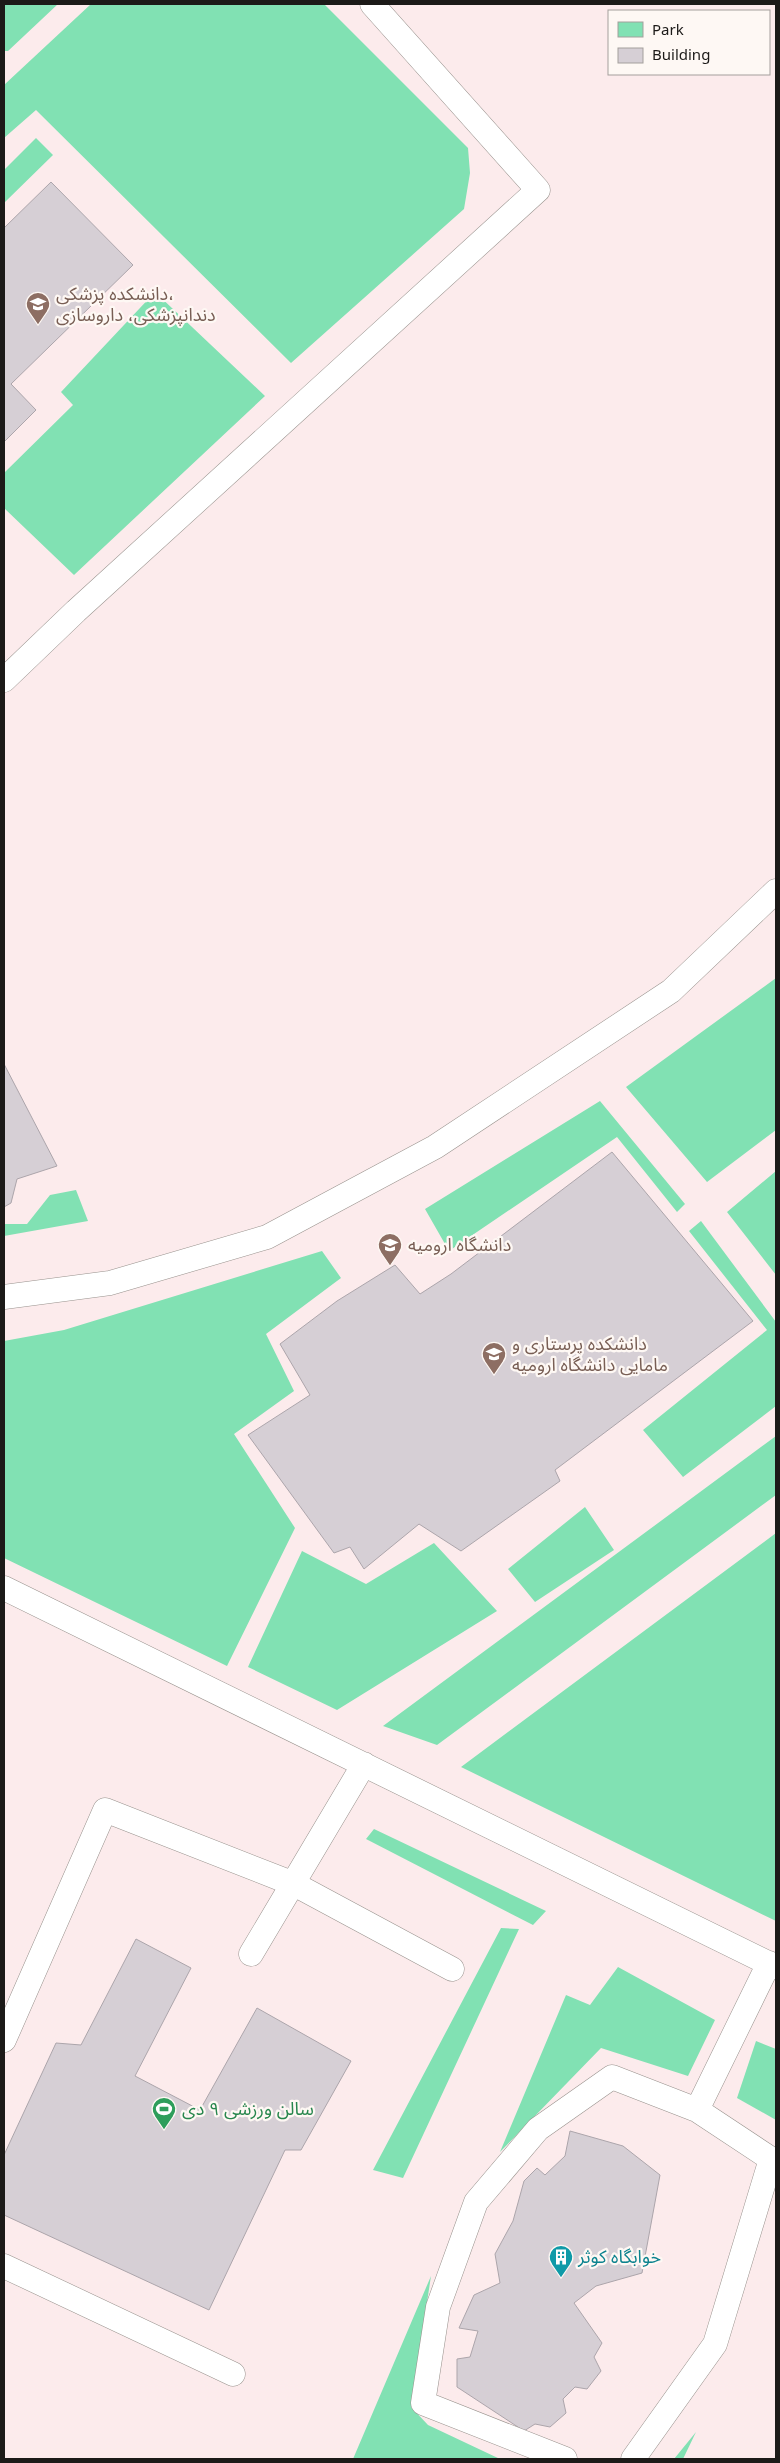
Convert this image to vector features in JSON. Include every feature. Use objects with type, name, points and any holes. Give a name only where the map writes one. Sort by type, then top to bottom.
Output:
[{"type":"lane","points":[[4,680],[76,611],[538,190],[372,4]]},
{"type":"lane","points":[[4,1297],[110,1283],[267,1237],[435,1147],[671,991],[776,891]]},
{"type":"lane","points":[[4,1588],[772,1965],[697,2110]]},
{"type":"lane","points":[[251,1954],[364,1764]]},
{"type":"lane","points":[[4,2040],[105,1810],[294,1884],[452,1969]]},
{"type":"lane","points":[[565,2459],[423,2403],[438,2307],[476,2202],[538,2129],[612,2077],[697,2110],[771,2159],[715,2344],[633,2459]]},
{"type":"lane","points":[[4,2266],[233,2374]]},
{"type":"shaded area","name":"دانشگاه ارومیه","points":[[4,4],[776,4],[776,2459],[4,2459]]},
{"type":"green space","points":[[4,4],[58,4],[8,51],[4,51]]},
{"type":"green space","points":[[91,4],[324,4],[468,148],[470,173],[464,209],[291,363],[36,110],[4,138],[4,85]]},
{"type":"green space","points":[[36,138],[53,155],[4,203],[4,170]]},
{"type":"green space","points":[[155,292],[265,396],[74,575],[4,508],[4,473],[73,405],[61,392]]},
{"type":"green space","points":[[776,978],[776,1130],[707,1182],[626,1087]]},
{"type":"green space","points":[[600,1101],[685,1204],[677,1212],[617,1137],[449,1251],[425,1209]]},
{"type":"green space","points":[[776,1171],[776,1275],[727,1212]]},
{"type":"green space","points":[[76,1190],[88,1221],[4,1236],[4,1224],[27,1224],[50,1195]]},
{"type":"green space","points":[[701,1221],[776,1322],[776,1406],[683,1477],[643,1430],[767,1330],[689,1231]]},
{"type":"green space","points":[[322,1251],[341,1278],[266,1334],[294,1391],[234,1434],[295,1528],[227,1666],[4,1558],[4,1341],[64,1330]]},
{"type":"green space","points":[[776,1436],[776,1495],[437,1745],[383,1726]]},
{"type":"green space","points":[[585,1507],[614,1550],[535,1602],[508,1569]]},
{"type":"green space","points":[[776,1533],[776,1921],[461,1767]]},
{"type":"green space","points":[[434,1543],[497,1611],[337,1710],[248,1667],[302,1551],[366,1584]]},
{"type":"green space","points":[[374,1829],[546,1911],[533,1925],[366,1839]]},
{"type":"green space","points":[[501,1928],[519,1929],[403,2178],[373,2170]]},
{"type":"green space","points":[[618,1967],[715,2020],[688,2076],[601,2048],[500,2152],[566,1995],[590,2005]]},
{"type":"green space","points":[[756,2041],[776,2049],[776,2120],[737,2098]]},
{"type":"green space","points":[[431,2276],[411,2407],[428,2425],[500,2459],[353,2459]]},
{"type":"green space","points":[[696,2432],[683,2459],[674,2459]]},
{"type":"building","name":"دانشکده پزشکی، دندانپزشکی، داروسازی","points":[[51,182],[133,265],[11,384],[36,410],[4,442],[4,228]]},
{"type":"building","points":[[4,1064],[57,1166],[17,1179],[11,1203],[4,1207]]},
{"type":"building","points":[[612,1152],[753,1321],[555,1470],[560,1481],[461,1551],[419,1524],[364,1569],[350,1547],[334,1553],[248,1435],[310,1395],[280,1344],[337,1301],[395,1265],[420,1294],[451,1274]]},
{"type":"building","name":"سالن ورزشی ۹ دی","points":[[136,1939],[191,1968],[135,2076],[200,2110],[257,2008],[351,2061],[301,2150],[285,2150],[209,2310],[4,2215],[4,2155],[56,2043],[81,2045]]},
{"type":"building","name":"خوابگاه کوثر","points":[[570,2131],[623,2146],[660,2175],[642,2273],[596,2286],[574,2303],[602,2343],[594,2357],[601,2371],[587,2389],[575,2387],[563,2399],[566,2413],[550,2427],[535,2424],[524,2431],[457,2387],[457,2359],[470,2357],[478,2331],[459,2328],[474,2295],[500,2283],[495,2254],[513,2221],[524,2181],[537,2168],[545,2175],[565,2156]]},
{"type":"place","name":"دانشکده پزشکی، دندانپزشکی، داروسازی","points":[[38,325]]},
{"type":"place","name":"دانشگاه ارومیه","points":[[390,1266]]},
{"type":"place","name":"دانشکده پرستاری و مامایی دانشگاه ارومیه","points":[[494,1375]]},
{"type":"place","name":"سالن ورزشی ۹ دی","points":[[164,2130]]},
{"type":"place","name":"خوابگاه کوثر","points":[[561,2278]]}]
